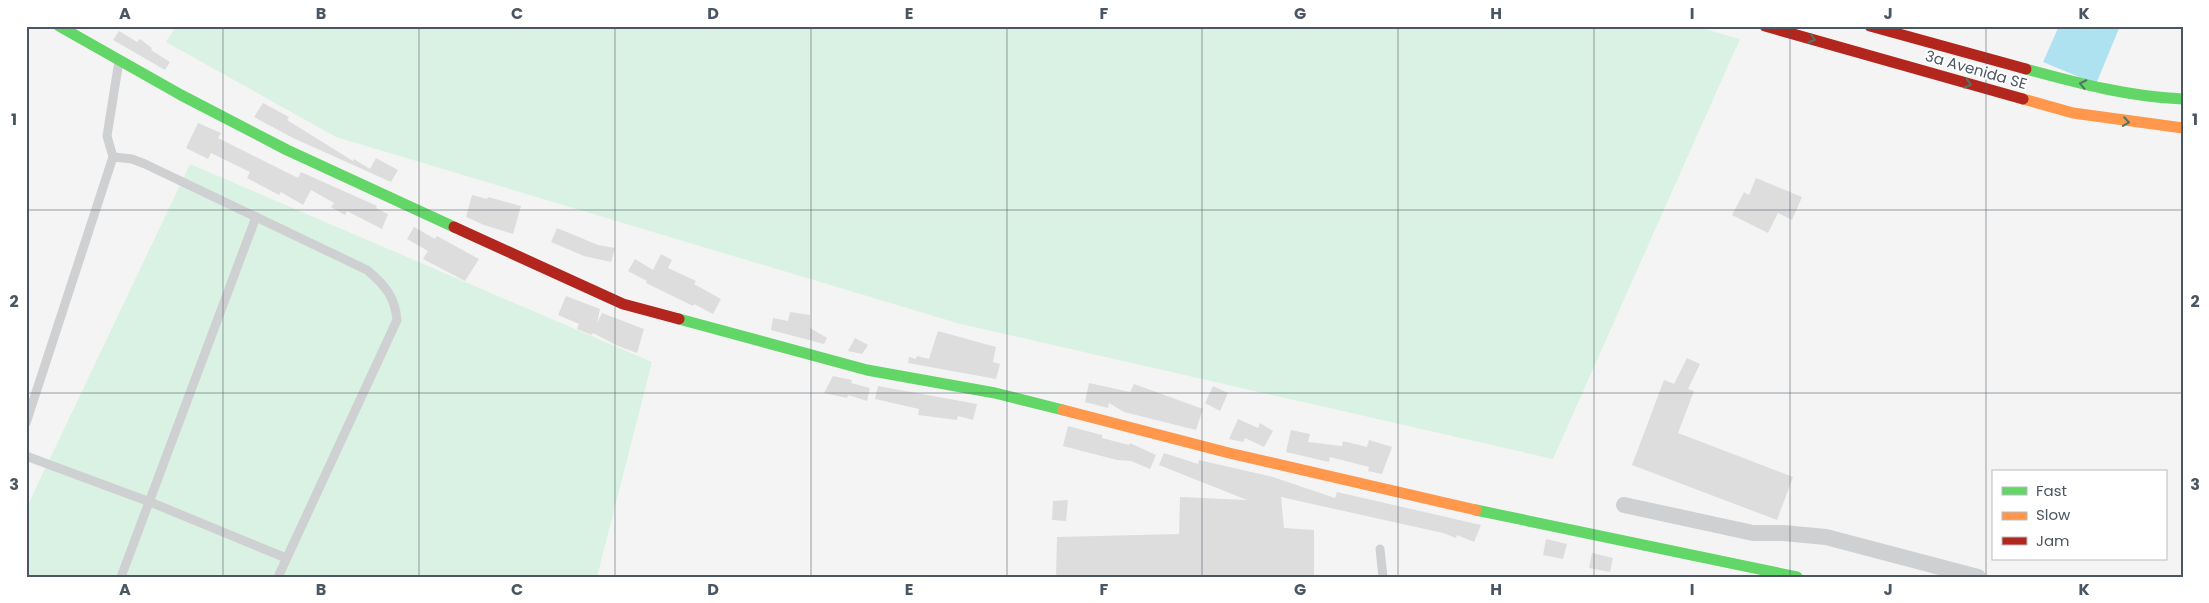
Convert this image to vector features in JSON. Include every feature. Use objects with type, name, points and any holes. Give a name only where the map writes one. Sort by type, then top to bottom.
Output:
[{"type":"street","points":[[59,26],[287,150],[623,304],[867,370],[995,394],[1229,453],[1510,518],[1797,577]]},
{"type":"street","name":"3a Avenida SE","points":[[1765,26],[2072,114],[2183,128]]},
{"type":"street","points":[[1870,26],[2072,82],[2152,98],[2183,99]]},
{"type":"street","points":[[1624,505],[1753,533],[1783,533],[1826,537],[1978,577]]},
{"type":"lane","points":[[26,423],[113,157],[107,136],[119,59]]},
{"type":"lane","points":[[113,157],[132,159],[145,164],[367,270],[383,284],[390,293],[396,307],[397,320],[278,577]]},
{"type":"lane","points":[[121,577],[256,217]]},
{"type":"lane","points":[[26,456],[150,502],[286,558]]},
{"type":"lane","points":[[1380,549],[1383,577]]},
{"type":"green space","points":[[176,26],[1694,26],[1740,39],[1553,459],[957,323],[336,137],[166,42]]},
{"type":"green space","points":[[190,164],[652,362],[597,577],[26,577],[26,509]]},
{"type":"water","points":[[2059,26],[2120,26],[2096,84],[2043,62]]},
{"type":"building","points":[[119,31],[137,42],[140,39],[152,48],[151,50],[170,62],[165,70],[113,40]]},
{"type":"building","points":[[263,103],[289,117],[287,120],[353,161],[354,159],[370,169],[376,158],[398,170],[391,182],[293,138],[254,117]]},
{"type":"building","points":[[198,123],[221,133],[218,138],[298,178],[301,172],[377,206],[376,208],[388,214],[382,229],[347,211],[345,215],[331,207],[334,203],[311,190],[303,205],[281,192],[279,195],[247,178],[250,172],[211,153],[208,159],[186,148]]},
{"type":"building","points":[[1756,178],[1802,197],[1792,220],[1778,213],[1768,233],[1732,215],[1744,192],[1749,195]]},
{"type":"building","points":[[472,195],[487,199],[488,197],[521,206],[513,234],[466,217]]},
{"type":"building","points":[[414,227],[435,239],[437,236],[479,259],[465,281],[423,259],[428,251],[407,239]]},
{"type":"building","points":[[557,228],[598,245],[615,248],[611,262],[584,256],[551,242]]},
{"type":"building","points":[[661,254],[672,260],[668,268],[696,281],[694,284],[721,299],[713,314],[646,283],[647,281],[628,271],[635,259],[653,270]]},
{"type":"building","points":[[566,296],[600,309],[597,323],[602,313],[644,329],[637,353],[593,333],[592,335],[577,329],[579,324],[558,315]]},
{"type":"building","points":[[790,312],[810,315],[810,328],[827,338],[824,344],[771,330],[773,318],[788,321]]},
{"type":"building","points":[[938,331],[996,347],[993,362],[1000,364],[996,379],[908,363],[909,357],[916,359],[917,356],[929,359]]},
{"type":"building","points":[[855,338],[868,345],[862,354],[848,351]]},
{"type":"building","points":[[1687,358],[1700,364],[1688,389],[1694,391],[1678,433],[1793,477],[1777,520],[1632,465],[1664,380],[1674,384]]},
{"type":"building","points":[[833,376],[852,380],[851,383],[870,388],[867,401],[848,395],[847,398],[824,393]]},
{"type":"building","points":[[1089,383],[1130,392],[1134,384],[1203,409],[1196,430],[1124,412],[1109,403],[1108,408],[1085,402]]},
{"type":"building","points":[[878,386],[977,404],[973,420],[958,416],[957,420],[918,415],[919,409],[875,399]]},
{"type":"building","points":[[1213,386],[1228,393],[1220,411],[1205,403]]},
{"type":"building","points":[[1238,419],[1258,428],[1260,423],[1273,431],[1264,447],[1245,438],[1243,442],[1229,439]]},
{"type":"building","points":[[1068,426],[1102,435],[1102,438],[1129,445],[1130,443],[1156,455],[1150,469],[1131,461],[1117,460],[1063,446]]},
{"type":"building","points":[[1291,430],[1310,434],[1308,442],[1342,446],[1343,441],[1367,447],[1369,440],[1392,447],[1382,474],[1368,471],[1369,467],[1330,457],[1329,462],[1286,452]]},
{"type":"building","points":[[1164,453],[1198,464],[1199,460],[1273,477],[1335,498],[1337,492],[1481,525],[1474,542],[1457,535],[1456,538],[1443,533],[1281,497],[1284,528],[1314,530],[1314,577],[1056,577],[1057,537],[1179,534],[1180,497],[1247,500],[1159,465]]},
{"type":"building","points":[[1068,500],[1066,521],[1052,520],[1053,501]]},
{"type":"building","points":[[1546,539],[1567,544],[1563,559],[1543,555]]},
{"type":"building","points":[[1592,553],[1613,558],[1610,572],[1589,568]]},
{"type":"traffic: fast","points":[[59,26],[181,95],[287,150],[454,227]]},
{"type":"traffic: fast","points":[[2026,69],[2123,92],[2183,99]]},
{"type":"traffic: fast","points":[[679,319],[867,370],[995,393],[1063,410]]},
{"type":"traffic: fast","points":[[1476,510],[1797,577]]},
{"type":"traffic: slow","points":[[2023,99],[2073,113],[2183,128]]},
{"type":"traffic: slow","points":[[1063,410],[1229,453],[1476,510]]},
{"type":"traffic: jam","points":[[1765,26],[2023,99]]},
{"type":"traffic: jam","points":[[1870,26],[2026,69]]},
{"type":"traffic: jam","points":[[454,227],[623,304],[679,319]]}]
